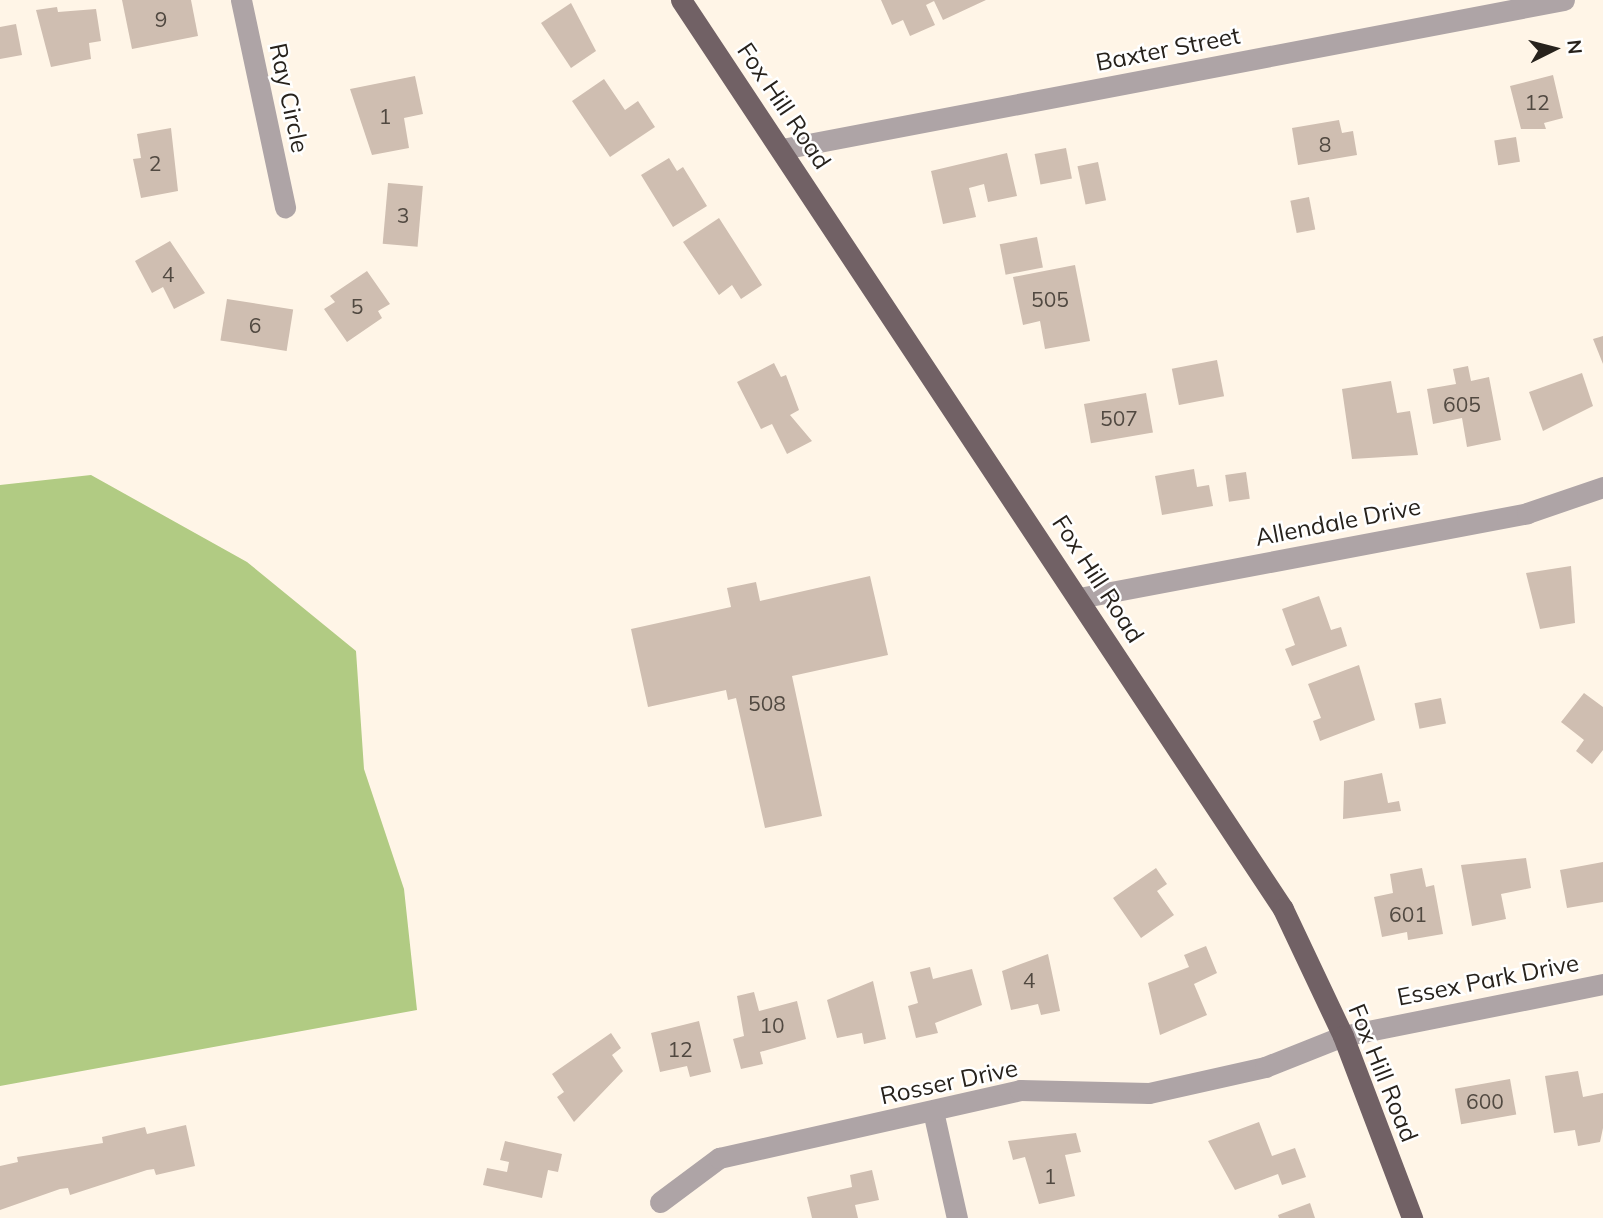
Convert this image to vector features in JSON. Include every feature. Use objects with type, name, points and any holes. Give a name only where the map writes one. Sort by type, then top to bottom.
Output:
[{"type":"main road","name":"Fox Hill Road","points":[[681,0],[1283,909],[1343,1037],[1412,1218]]},
{"type":"street","name":"Ray Circle","points":[[241,0],[285,206]]},
{"type":"street","name":"Baxter Street","points":[[782,149],[1564,0]]},
{"type":"street","name":"Allendale Drive","points":[[1079,598],[1527,513],[1603,487]]},
{"type":"street","name":"Essex Park Drive","points":[[1343,1037],[1603,984]]},
{"type":"street","name":"Rosser Drive","points":[[660,1202],[719,1158],[1020,1090],[1149,1093],[1265,1067],[1343,1037]]},
{"type":"street","points":[[933,1111],[957,1218]]},
{"type":"green space","points":[[91,475],[247,562],[356,651],[364,769],[404,889],[417,1010],[0,1086],[0,485]]},
{"type":"building","points":[[122,0],[191,0],[198,36],[132,49]]},
{"type":"building","points":[[881,0],[986,0],[943,20],[934,1],[926,5],[935,25],[910,36],[903,20],[892,25]]},
{"type":"building","points":[[571,3],[596,51],[571,68],[541,23]]},
{"type":"building","points":[[57,7],[58,12],[96,9],[101,41],[89,43],[91,59],[51,67],[36,10]]},
{"type":"building","points":[[16,24],[22,55],[0,59],[0,27]]},
{"type":"building","points":[[1553,75],[1563,118],[1544,123],[1546,129],[1521,129],[1510,86]]},
{"type":"building","points":[[415,76],[423,114],[404,118],[409,148],[372,155],[350,89]]},
{"type":"building","points":[[604,79],[625,110],[638,101],[655,127],[610,157],[572,101]]},
{"type":"building","points":[[1339,120],[1342,133],[1353,131],[1357,155],[1298,165],[1292,128]]},
{"type":"building","points":[[171,128],[178,191],[141,198],[133,159],[141,158],[137,134]]},
{"type":"building","points":[[1516,137],[1520,162],[1498,165],[1494,140]]},
{"type":"building","points":[[1066,148],[1072,178],[1041,185],[1035,154]]},
{"type":"building","points":[[1007,153],[1017,196],[988,202],[984,184],[969,188],[976,217],[943,224],[931,171]]},
{"type":"building","points":[[669,158],[677,171],[683,167],[707,206],[673,227],[641,175]]},
{"type":"building","points":[[1098,162],[1106,200],[1086,205],[1077,166]]},
{"type":"building","points":[[388,183],[423,186],[418,247],[383,244]]},
{"type":"building","points":[[1309,197],[1315,229],[1297,233],[1290,201]]},
{"type":"building","points":[[719,218],[762,285],[741,299],[732,285],[719,295],[683,242]]},
{"type":"building","points":[[1037,237],[1043,267],[1006,275],[1000,244]]},
{"type":"building","points":[[170,241],[205,293],[174,309],[163,287],[152,293],[135,261]]},
{"type":"building","points":[[1075,265],[1090,341],[1045,349],[1040,321],[1023,325],[1013,277]]},
{"type":"building","points":[[367,271],[390,304],[378,311],[382,318],[347,342],[324,309],[335,302],[330,296]]},
{"type":"building","points":[[227,299],[293,309],[287,351],[220,340]]},
{"type":"building","points":[[1603,336],[1603,364],[1593,339]]},
{"type":"building","points":[[1217,360],[1224,396],[1179,405],[1172,369]]},
{"type":"building","points":[[774,363],[781,377],[786,375],[799,410],[790,415],[812,441],[787,454],[772,424],[761,429],[737,382]]},
{"type":"building","points":[[1468,366],[1471,381],[1489,377],[1501,440],[1467,447],[1462,418],[1433,424],[1427,389],[1456,384],[1453,369]]},
{"type":"building","points":[[1582,373],[1593,406],[1543,431],[1529,392]]},
{"type":"building","points":[[1391,381],[1397,413],[1410,411],[1418,455],[1352,459],[1342,389]]},
{"type":"building","points":[[1146,393],[1153,432],[1091,443],[1084,404]]},
{"type":"building","points":[[1194,469],[1197,487],[1209,485],[1213,506],[1162,515],[1155,476]]},
{"type":"building","points":[[1246,472],[1250,499],[1229,502],[1225,475]]},
{"type":"building","points":[[1571,566],[1575,623],[1540,629],[1526,573]]},
{"type":"building","points":[[870,576],[888,655],[792,676],[822,816],[765,828],[736,698],[728,700],[726,690],[648,707],[631,629],[731,607],[727,588],[756,582],[760,601]]},
{"type":"building","points":[[1319,596],[1331,630],[1341,627],[1347,646],[1292,666],[1285,649],[1295,645],[1282,609]]},
{"type":"building","points":[[1359,665],[1375,720],[1320,741],[1313,721],[1321,718],[1308,684]]},
{"type":"building","points":[[1584,693],[1603,707],[1603,750],[1592,764],[1576,751],[1584,740],[1561,722]]},
{"type":"building","points":[[1441,698],[1446,724],[1419,729],[1414,703]]},
{"type":"building","points":[[1382,773],[1388,803],[1399,801],[1401,811],[1343,819],[1344,781]]},
{"type":"building","points":[[1526,858],[1531,888],[1501,894],[1506,919],[1472,926],[1461,865]]},
{"type":"building","points":[[1603,862],[1603,902],[1567,908],[1560,870]]},
{"type":"building","points":[[1156,868],[1167,884],[1157,891],[1174,915],[1141,938],[1113,898]]},
{"type":"building","points":[[1422,868],[1426,887],[1434,885],[1443,934],[1408,940],[1407,932],[1382,937],[1374,897],[1393,893],[1390,874]]},
{"type":"building","points":[[1206,946],[1217,973],[1194,984],[1207,1015],[1160,1035],[1148,983],[1189,967],[1184,955]]},
{"type":"building","points":[[1048,954],[1060,1011],[1041,1015],[1038,1004],[1011,1010],[1002,971]]},
{"type":"building","points":[[930,967],[933,979],[972,969],[982,1005],[935,1023],[938,1033],[916,1038],[908,1006],[918,1003],[910,972]]},
{"type":"building","points":[[873,981],[886,1039],[864,1044],[862,1033],[837,1038],[827,1000]]},
{"type":"building","points":[[754,992],[759,1011],[797,1001],[806,1039],[760,1052],[763,1064],[741,1069],[733,1039],[744,1036],[737,996]]},
{"type":"building","points":[[699,1021],[711,1072],[690,1077],[687,1066],[660,1072],[651,1033]]},
{"type":"building","points":[[611,1033],[621,1048],[612,1055],[623,1071],[574,1122],[557,1097],[564,1092],[552,1074]]},
{"type":"building","points":[[1578,1071],[1583,1097],[1603,1093],[1603,1128],[1600,1142],[1578,1146],[1575,1130],[1554,1133],[1545,1076]]},
{"type":"building","points":[[1510,1079],[1516,1114],[1461,1124],[1455,1089]]},
{"type":"building","points":[[1259,1122],[1272,1156],[1295,1148],[1306,1177],[1282,1185],[1278,1174],[1235,1190],[1208,1141]]},
{"type":"building","points":[[186,1125],[195,1166],[156,1175],[154,1169],[147,1170],[70,1195],[68,1188],[60,1189],[0,1210],[0,1166],[18,1162],[17,1157],[103,1143],[102,1137],[145,1127],[147,1134]]},
{"type":"building","points":[[1076,1133],[1081,1152],[1065,1155],[1075,1196],[1039,1204],[1025,1157],[1013,1160],[1008,1141]]},
{"type":"building","points":[[505,1141],[562,1154],[558,1172],[548,1170],[542,1198],[483,1185],[487,1168],[507,1172],[509,1162],[500,1160]]},
{"type":"building","points":[[872,1170],[879,1200],[855,1205],[858,1218],[812,1218],[807,1197],[852,1187],[850,1175]]},
{"type":"building","points":[[1310,1203],[1315,1218],[1279,1218],[1278,1215]]}]
